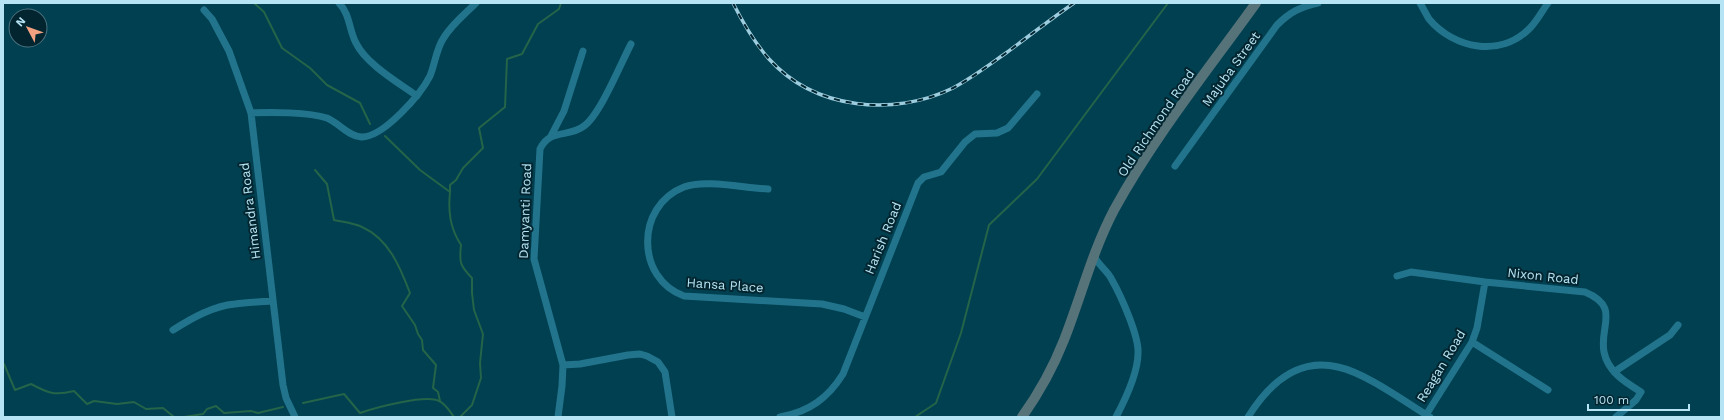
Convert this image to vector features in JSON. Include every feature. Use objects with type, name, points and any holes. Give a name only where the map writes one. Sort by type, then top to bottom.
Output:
[{"type":"street","points":[[340,3],[345,10],[351,33],[360,50],[375,65],[417,96]]},
{"type":"street","points":[[251,113],[274,112],[320,116],[332,120],[354,135],[365,137],[390,122],[408,107],[430,76],[443,38],[476,3]]},
{"type":"street","name":"Old Richmond Road","points":[[1022,417],[1037,396],[1050,372],[1064,340],[1094,256],[1114,212],[1150,150],[1256,3]]},
{"type":"street","name":"Majuba Street","points":[[1175,166],[1277,25],[1292,11],[1303,6],[1318,3]]},
{"type":"street","points":[[1420,3],[1428,18],[1448,36],[1472,46],[1485,47],[1507,43],[1519,37],[1530,28],[1548,3]]},
{"type":"street","name":"Himandra Road","points":[[204,10],[212,19],[229,51],[251,113],[283,384],[286,398],[295,417]]},
{"type":"street","points":[[551,136],[575,131],[591,120],[631,44]]},
{"type":"street","name":"Damyanti Road","points":[[558,417],[563,365],[534,259],[540,149],[542,144],[551,136],[564,111],[583,50]]},
{"type":"street","name":"Harish Road","points":[[780,417],[791,415],[810,406],[827,395],[843,374],[918,183],[921,179],[941,172],[965,142],[975,134],[997,133],[1008,128],[1037,94]]},
{"type":"street","name":"Hansa Place","points":[[768,189],[701,184],[683,187],[666,199],[653,215],[647,234],[650,262],[659,278],[672,290],[684,296],[822,304],[844,309],[865,317]]},
{"type":"street","points":[[1094,256],[1101,267],[1112,279],[1138,346],[1138,355],[1130,386],[1116,417]]},
{"type":"street","name":"Nixon Road","points":[[1397,276],[1411,272],[1485,282],[1585,292],[1594,296],[1601,302],[1607,315],[1604,352],[1607,362],[1621,379],[1641,392],[1636,400],[1616,417]]},
{"type":"street","name":"Reagan Road","points":[[1428,416],[1472,342],[1477,328],[1485,282]]},
{"type":"street","points":[[173,330],[186,322],[217,308],[234,304],[272,301]]},
{"type":"street","points":[[1614,372],[1670,336],[1678,325]]},
{"type":"street","points":[[1472,342],[1548,390]]},
{"type":"street","points":[[563,365],[580,364],[640,354],[653,359],[662,366],[665,372],[672,417]]},
{"type":"street","points":[[1248,417],[1265,394],[1278,380],[1301,369],[1321,366],[1333,366],[1349,370],[1369,380],[1428,416]]},
{"type":"waterway","points":[[254,3],[264,12],[282,48],[310,68],[327,85],[360,103],[370,124]]},
{"type":"waterway","points":[[450,192],[450,185],[456,180],[463,168],[483,148],[479,128],[505,107],[507,59],[522,54],[538,24],[559,9],[561,3]]},
{"type":"waterway","points":[[915,417],[936,403],[961,333],[989,225],[1037,179],[1168,3]]},
{"type":"waterway","points":[[385,136],[420,170],[450,192],[449,206],[452,226],[461,245],[461,263],[472,278],[474,310],[483,334],[480,363],[481,378],[472,405],[460,417]]},
{"type":"waterway","points":[[315,170],[327,184],[334,220],[356,224],[371,232],[386,246],[398,264],[410,293],[402,306],[415,325],[422,340],[423,350],[436,365],[433,388],[438,392],[440,401]]},
{"type":"waterway","points":[[3,365],[4,364],[15,390],[31,384],[51,393],[74,391],[87,404],[94,401],[117,404],[134,402],[146,409],[163,408],[174,417]]},
{"type":"waterway","points":[[303,403],[344,394],[360,413],[400,402],[432,399],[444,404],[454,417]]},
{"type":"waterway","points":[[184,417],[203,414],[207,409],[216,406],[224,413],[251,411],[258,413],[283,407]]},
{"type":"railway","points":[[733,3],[758,46],[769,59],[788,76],[809,89],[832,98],[856,104],[881,105],[906,103],[930,97],[953,88],[987,67],[1074,3]]}]
